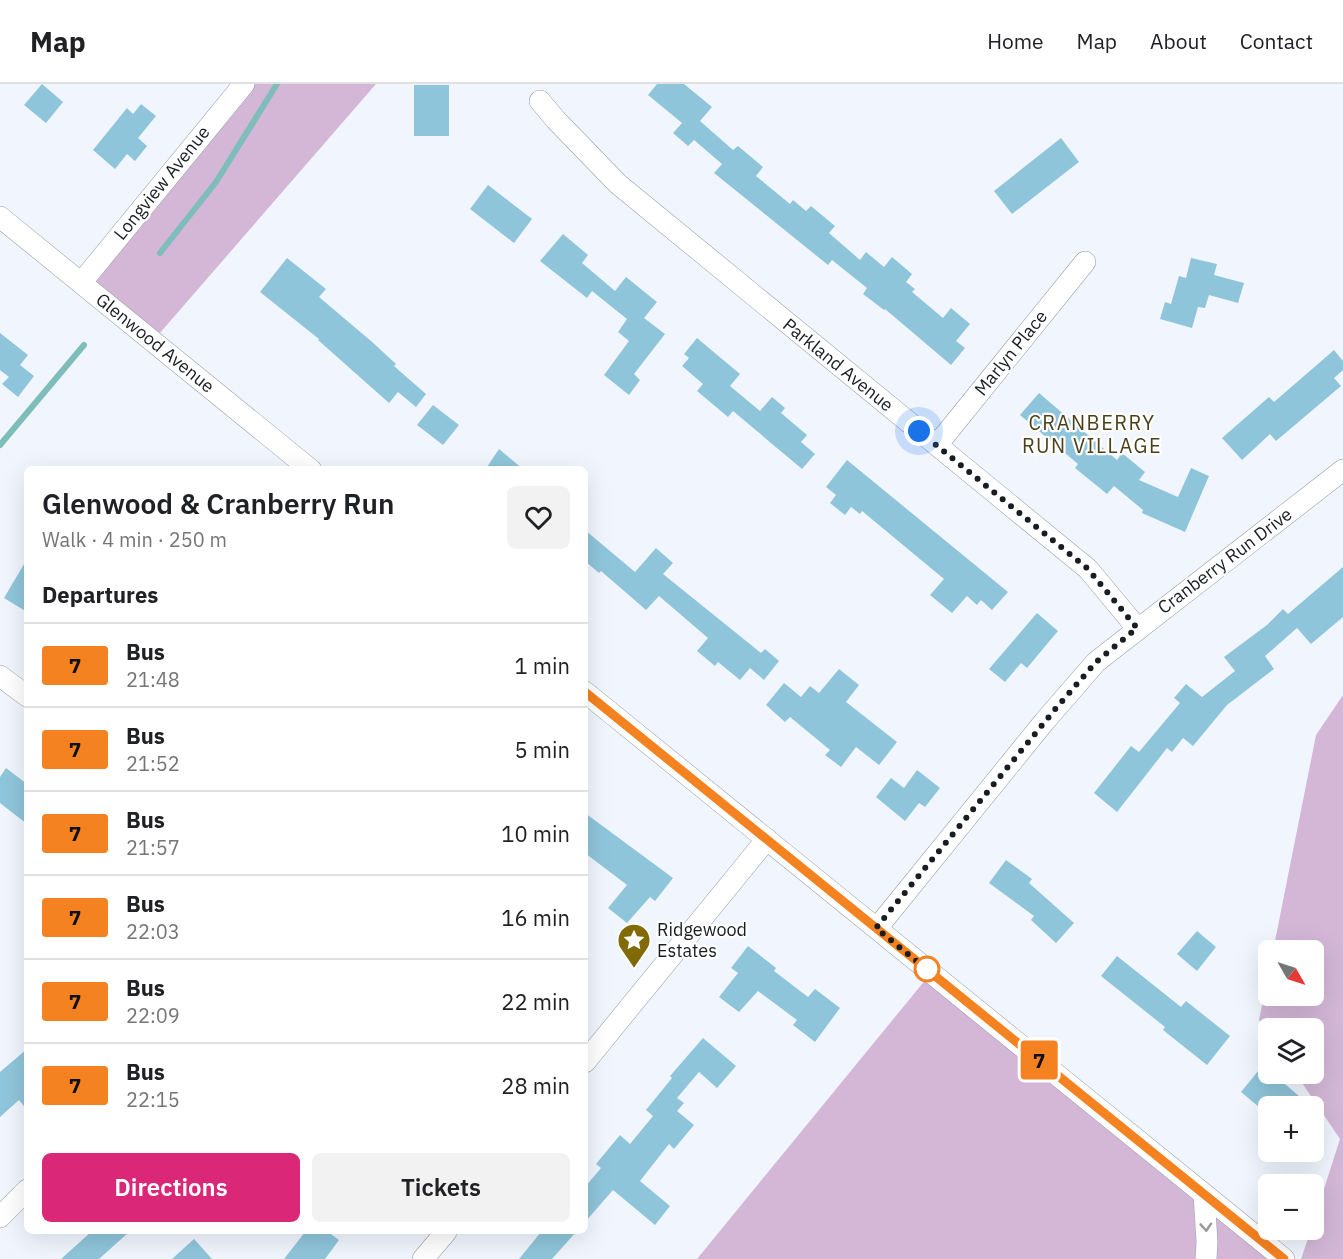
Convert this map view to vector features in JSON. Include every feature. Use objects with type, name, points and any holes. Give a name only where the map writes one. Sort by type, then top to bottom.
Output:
[{"type":"street","name":"Longview Avenue","points":[[81,283],[244,84]]},
{"type":"street","name":"Parkland Avenue","points":[[540,101],[618,184],[1088,569],[1137,628]]},
{"type":"street","name":"Glenwood Avenue","points":[[0,217],[306,466]]},
{"type":"street","name":"Marlyn Place","points":[[937,445],[1085,262]]},
{"type":"street","name":"Cranberry Run Drive","points":[[876,928],[1096,662],[1343,470]]},
{"type":"street","points":[[0,676],[24,694]]},
{"type":"street","points":[[588,694],[1284,1259]]},
{"type":"street","points":[[588,1058],[767,839]]},
{"type":"street","points":[[0,1217],[24,1193]]},
{"type":"street","points":[[1204,1194],[1208,1242],[1206,1259]]},
{"type":"street","points":[[423,1259],[444,1234]]},
{"type":"shaded area","points":[[244,84],[376,84],[153,341],[81,283]]},
{"type":"shaded area","points":[[1343,695],[1343,1259],[1301,1259],[1308,1240],[1324,1240],[1324,1189],[1340,1139],[1324,1115],[1324,1096],[1311,1096],[1303,1084],[1324,1084],[1324,1018],[1259,1018],[1262,1006],[1324,1006],[1324,940],[1275,940],[1316,735]]},
{"type":"shaded area","points":[[931,973],[1284,1259],[697,1259]]},
{"type":"building","points":[[42,84],[63,102],[46,123],[24,105]]},
{"type":"building","points":[[657,84],[684,84],[712,107],[700,121],[733,150],[738,146],[763,167],[756,176],[790,204],[793,200],[806,211],[811,206],[835,226],[829,233],[860,260],[866,252],[884,267],[892,257],[912,274],[906,282],[915,289],[912,292],[943,318],[951,308],[970,324],[956,341],[965,348],[951,365],[885,309],[863,294],[867,288],[832,260],[828,265],[714,173],[722,164],[694,140],[688,146],[673,133],[682,123],[648,95]]},
{"type":"building","points":[[414,85],[449,85],[449,136],[414,136]]},
{"type":"building","points":[[141,104],[156,116],[138,138],[147,146],[135,161],[127,154],[115,169],[93,150],[127,108],[133,114]]},
{"type":"building","points":[[1061,138],[1079,162],[1012,214],[994,191]]},
{"type":"building","points":[[488,185],[532,219],[514,243],[470,209]]},
{"type":"building","points":[[563,234],[588,255],[582,263],[615,291],[626,277],[657,302],[644,318],[665,334],[634,374],[640,380],[629,395],[604,375],[629,341],[618,332],[627,319],[592,291],[587,298],[540,261]]},
{"type":"building","points":[[287,258],[326,289],[319,297],[371,341],[396,364],[394,366],[426,394],[416,407],[398,392],[389,403],[319,339],[260,292]]},
{"type":"building","points":[[1191,258],[1217,264],[1214,275],[1244,283],[1238,303],[1209,295],[1205,308],[1198,307],[1192,328],[1160,319],[1165,302],[1171,304],[1179,276],[1186,278]]},
{"type":"building","points":[[0,333],[28,355],[20,365],[34,376],[18,397],[2,384],[9,377],[0,370]]},
{"type":"building","points":[[697,338],[740,374],[730,386],[760,411],[772,397],[785,408],[781,413],[807,435],[801,442],[815,454],[802,469],[733,411],[728,417],[697,391],[703,384],[682,366],[689,358],[684,354]]},
{"type":"building","points":[[1334,350],[1343,361],[1343,370],[1334,378],[1341,386],[1276,441],[1270,434],[1242,460],[1222,438],[1269,397],[1274,402]]},
{"type":"building","points":[[1039,393],[1117,460],[1122,453],[1145,472],[1139,480],[1178,497],[1191,468],[1209,476],[1185,532],[1142,513],[1143,510],[1114,486],[1107,494],[1075,468],[1078,464],[1020,415]]},
{"type":"building","points":[[433,405],[459,425],[443,445],[417,425]]},
{"type":"building","points":[[499,449],[519,466],[488,466]]},
{"type":"building","points":[[847,460],[1008,592],[992,610],[981,600],[977,605],[967,596],[952,613],[930,595],[944,579],[862,511],[860,514],[851,507],[845,515],[830,503],[836,495],[826,487]]},
{"type":"building","points":[[588,533],[635,572],[656,548],[673,563],[663,574],[761,653],[765,649],[779,661],[764,680],[750,668],[740,680],[718,662],[715,666],[697,651],[708,638],[659,596],[646,610],[601,571],[599,573],[588,564]]},
{"type":"building","points":[[24,564],[24,610],[4,598]]},
{"type":"building","points":[[1343,567],[1343,617],[1311,644],[1297,628],[1265,656],[1274,669],[1227,705],[1193,746],[1183,738],[1172,752],[1167,748],[1117,812],[1094,793],[1131,746],[1139,752],[1180,703],[1174,698],[1186,684],[1202,697],[1235,671],[1224,657],[1267,625],[1283,609],[1288,614]]},
{"type":"building","points":[[1037,613],[1058,631],[1027,668],[1021,663],[1005,682],[989,669]]},
{"type":"building","points":[[839,669],[859,685],[846,702],[897,742],[879,765],[856,747],[841,767],[825,755],[830,750],[790,717],[785,722],[766,705],[784,683],[801,697],[810,686],[819,693]]},
{"type":"building","points":[[6,768],[24,782],[24,822],[0,803],[0,777]]},
{"type":"building","points":[[917,770],[940,788],[925,807],[919,803],[905,821],[876,797],[891,778],[904,788]]},
{"type":"building","points":[[588,815],[673,878],[655,901],[650,897],[627,923],[608,908],[627,885],[588,855]]},
{"type":"building","points":[[1006,860],[1032,879],[1029,883],[1074,923],[1056,943],[1031,920],[1034,916],[989,883]]},
{"type":"building","points":[[1197,931],[1216,947],[1197,971],[1177,954]]},
{"type":"building","points":[[748,946],[776,968],[774,971],[808,997],[815,989],[840,1008],[815,1042],[793,1025],[797,1020],[758,991],[739,1012],[719,997],[738,973],[731,968]]},
{"type":"building","points":[[1117,956],[1181,1007],[1186,1001],[1230,1036],[1207,1065],[1163,1030],[1165,1027],[1101,976]]},
{"type":"building","points":[[703,1038],[736,1066],[717,1088],[699,1072],[677,1098],[684,1103],[677,1111],[694,1125],[674,1149],[669,1144],[640,1181],[670,1206],[655,1225],[613,1190],[588,1219],[588,1183],[601,1168],[596,1164],[620,1135],[630,1144],[653,1116],[646,1110],[672,1078],[670,1076]]},
{"type":"building","points":[[24,1052],[24,1106],[19,1100],[0,1117],[0,1072]]},
{"type":"building","points":[[1258,1071],[1258,1084],[1285,1084],[1299,1096],[1258,1096],[1258,1106],[1241,1092]]},
{"type":"building","points":[[89,1234],[127,1234],[99,1259],[61,1259]]},
{"type":"building","points":[[303,1234],[331,1234],[339,1240],[325,1259],[284,1259]]},
{"type":"building","points":[[539,1234],[574,1234],[552,1259],[519,1259]]},
{"type":"building","points":[[194,1239],[212,1259],[172,1259]]},
{"type":"waterway","points":[[160,253],[216,182],[277,84]]},
{"type":"waterway","points":[[0,445],[84,345]]},
{"type":"bus line","name":"7","points":[[588,694],[1284,1259]]},
{"type":"place","name":"Ridgewood Estates","points":[[634,969]]},
{"type":"district","name":"CRANBERRY RUN VILLAGE","points":[[1092,434]]},
{"type":"route","points":[[919,431],[1088,569],[1137,628],[1096,662],[1044,722],[899,903],[876,928],[931,973],[927,969]]}]
